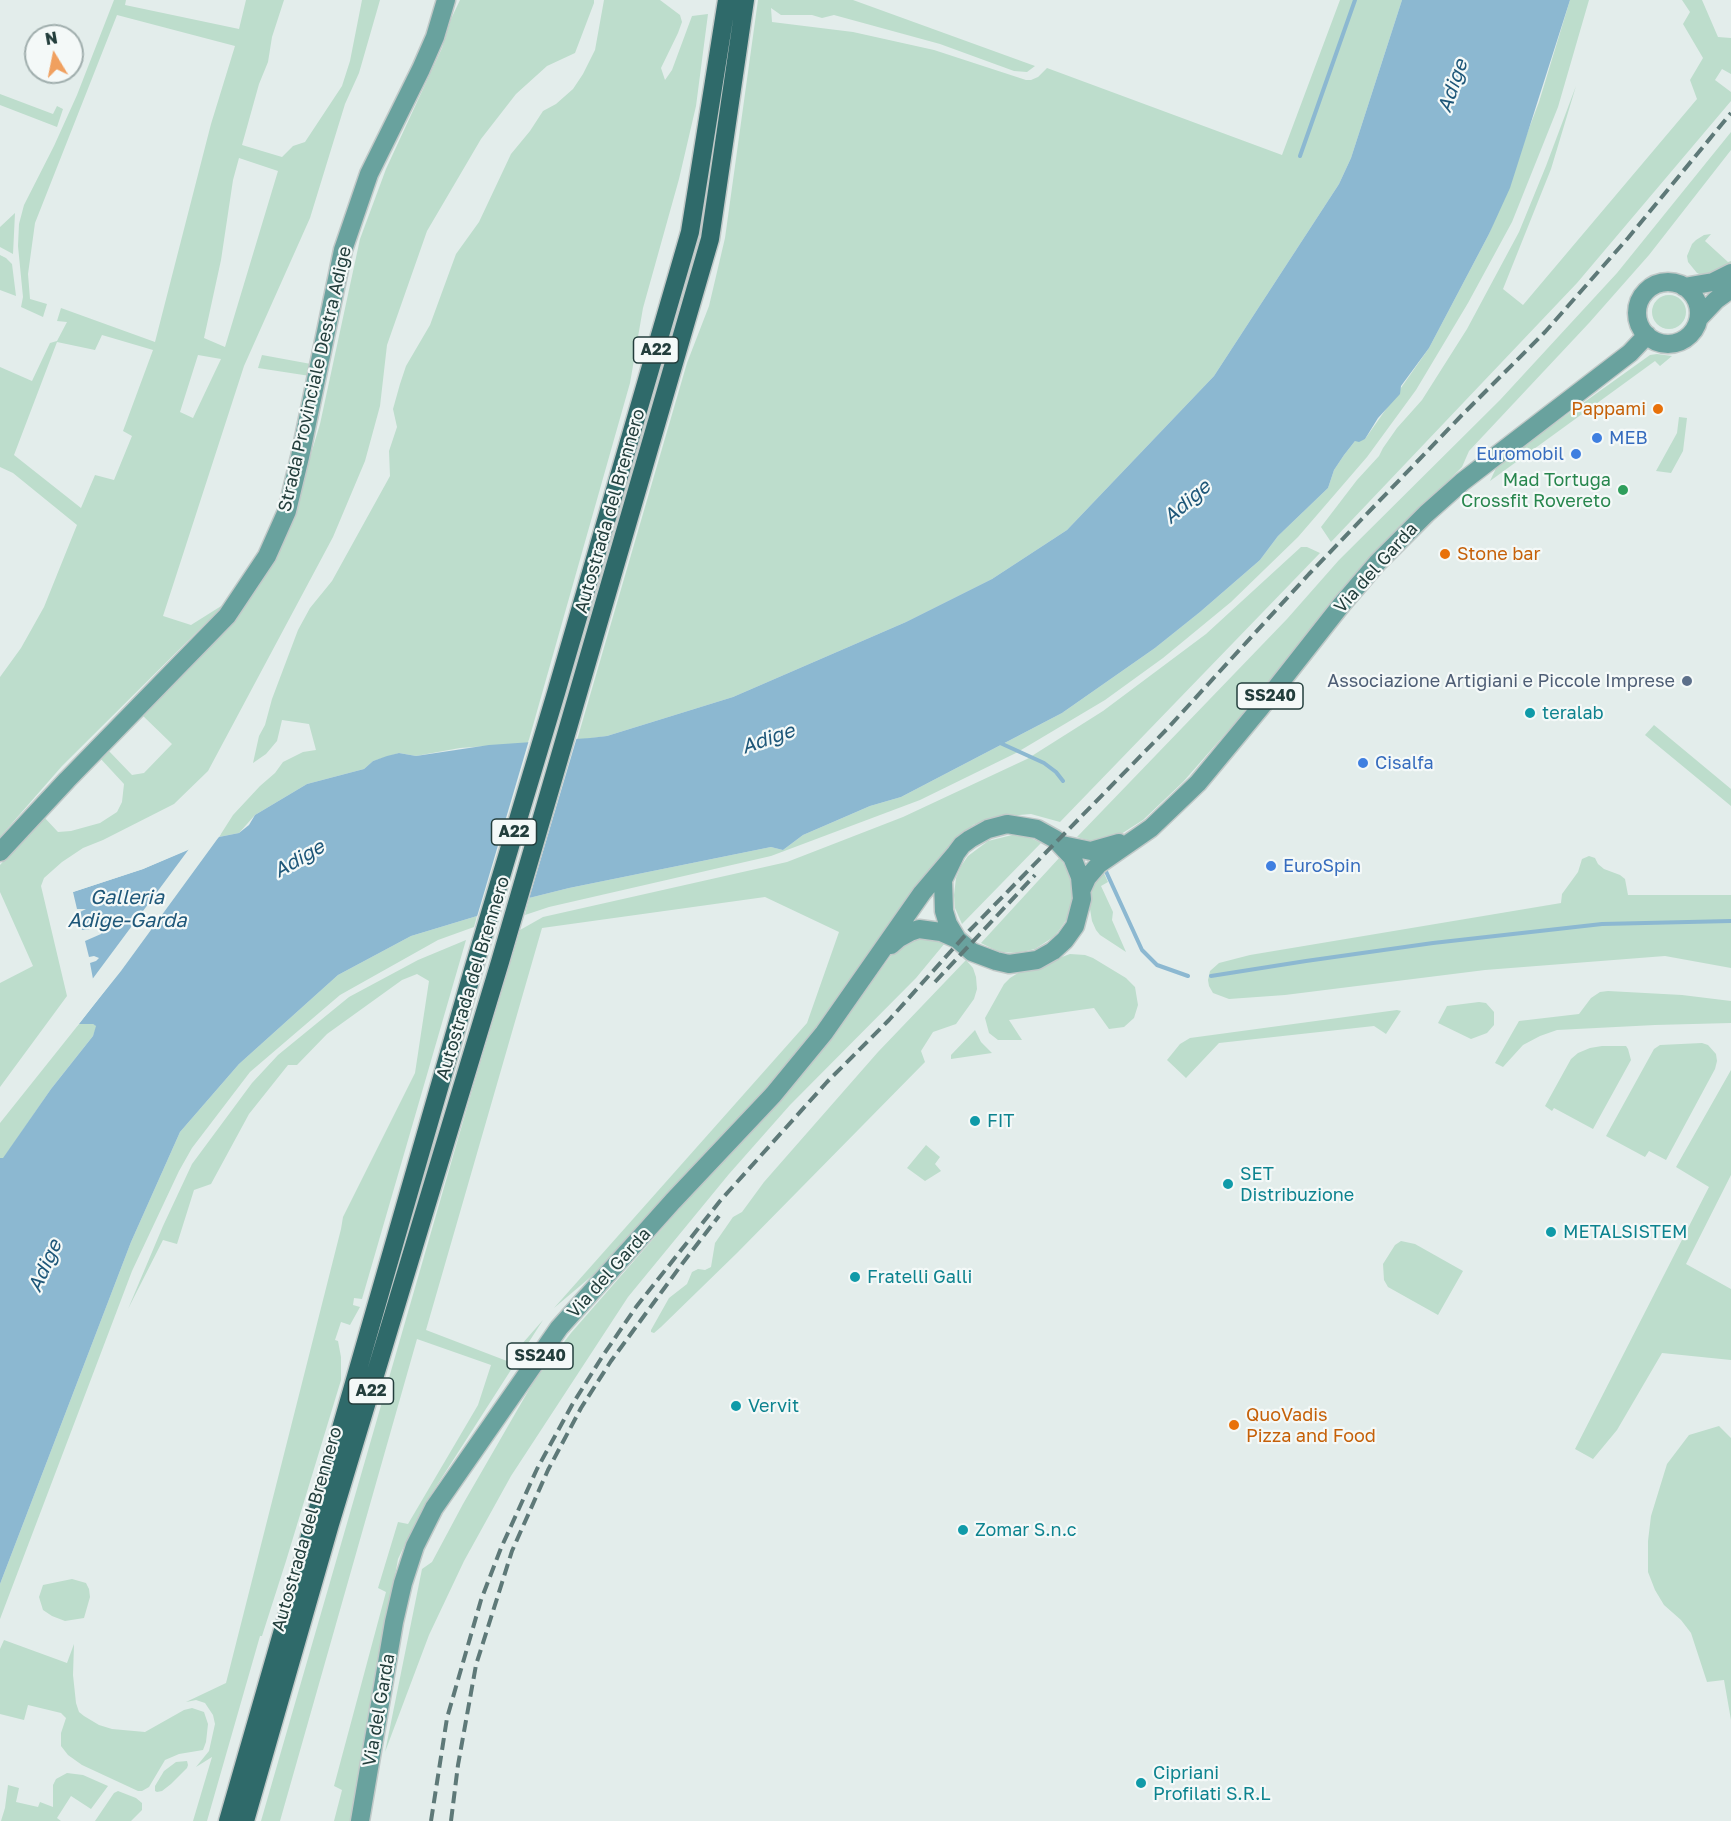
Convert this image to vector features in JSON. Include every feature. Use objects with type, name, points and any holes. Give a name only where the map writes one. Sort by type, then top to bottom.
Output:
[{"type":"highway","name":"Autostrada del Brennero","points":[[228,1821],[473,970],[690,231],[727,0]]},
{"type":"highway","name":"Autostrada del Brennero","points":[[245,1821],[330,1524],[500,962],[710,239],[745,0]]},
{"type":"main road","name":"Strada Provinciale Destra Adige","points":[[0,852],[227,616],[267,556],[287,511],[343,250],[369,174],[421,69],[435,37],[446,0]]},
{"type":"main road","points":[[1684,287],[1713,282],[1731,273]]},
{"type":"main road","points":[[1699,318],[1696,300],[1684,287],[1672,282],[1662,283],[1646,292],[1640,300],[1638,309],[1641,328],[1647,335],[1663,343],[1678,342],[1691,333],[1699,318],[1716,300],[1731,289]]},
{"type":"main road","name":"Via del Garda","points":[[956,853],[947,869],[942,891],[948,924],[957,939],[972,952],[996,961],[1019,964],[1037,960],[1059,946],[1075,926],[1081,910],[1083,889],[1087,878],[1099,864],[1163,818],[1202,778],[1341,604],[1395,544],[1462,482],[1630,353],[1647,335]]},
{"type":"main road","name":"Via del Garda","points":[[360,1821],[403,1583],[415,1546],[434,1508],[559,1328],[773,1095],[824,1033],[922,893],[956,853],[978,833],[1007,824],[1037,829],[1062,845],[1091,851],[1140,835]]},
{"type":"main road","name":"Via del Garda","points":[[1062,845],[1075,863],[1083,889]]},
{"type":"main road","name":"Via del Garda","points":[[868,968],[899,938],[910,932],[929,929],[957,939]]},
{"type":"green space","points":[[114,0],[126,0],[125,5],[239,29],[246,0],[284,0],[272,37],[268,62],[259,84],[242,145],[282,157],[293,146],[305,142],[342,86],[350,61],[362,0],[380,0],[359,73],[345,104],[310,218],[244,366],[163,616],[191,625],[226,603],[62,766],[0,837],[0,677],[21,648],[44,607],[77,525],[13,473],[0,467],[0,367],[32,381],[50,343],[57,341],[67,322],[57,321],[61,308],[155,342],[211,124],[235,46],[117,15],[35,223],[28,274],[30,299],[47,304],[43,317],[21,307],[23,297],[18,246],[19,224],[24,205],[54,146],[81,84],[84,84],[84,77]],"holes":[[[239,158],[278,171],[225,347],[204,338]],[[102,335],[153,350],[123,431],[132,436],[114,480],[95,475],[81,508],[14,455],[57,342],[95,350]],[[198,355],[221,359],[193,418],[180,412]]]},
{"type":"green space","points":[[460,0],[594,0],[594,3],[575,53],[547,66],[516,94],[481,139],[427,231],[387,345],[380,406],[365,461],[333,537],[208,771],[174,804],[83,848],[44,878],[41,886],[67,996],[0,1087],[0,983],[33,966],[0,892],[0,865],[43,816],[58,832],[100,823],[117,812],[122,802],[124,784],[99,757],[107,749],[132,775],[144,773],[172,744],[141,714],[168,691],[215,640],[298,497],[320,424],[360,239],[386,169],[442,48]]},
{"type":"green space","points":[[604,0],[660,0],[680,15],[682,22],[661,68],[665,80],[672,70],[692,16],[708,14],[696,106],[679,179],[643,308],[630,383],[528,743],[460,748],[416,756],[399,753],[373,761],[364,769],[307,784],[255,815],[239,833],[219,837],[233,815],[283,762],[303,752],[316,750],[309,724],[282,720],[277,741],[266,754],[253,763],[259,736],[265,725],[272,699],[298,630],[310,608],[332,581],[390,476],[389,451],[397,427],[393,409],[400,384],[406,366],[430,325],[456,254],[479,222],[511,154],[543,111],[556,104],[573,89],[583,74],[595,50]]},
{"type":"green space","points":[[758,0],[853,0],[1035,66],[1027,72],[1014,71],[940,44],[834,15],[822,18],[812,15],[781,15],[771,8],[772,22],[853,32],[934,50],[1026,80],[1038,77],[1047,68],[1282,155],[1340,0],[1402,0],[1351,158],[1339,184],[1214,376],[1067,530],[992,579],[906,622],[733,697],[607,736],[577,740],[687,363],[709,306],[725,238]]},
{"type":"green space","points":[[1570,0],[1589,0],[1558,107],[1512,222],[1468,303],[1416,390],[1367,457],[1298,537],[1231,602],[1163,658],[1105,700],[1016,753],[920,800],[771,856],[549,907],[525,915],[529,898],[771,847],[783,850],[803,835],[870,806],[901,797],[1062,713],[1155,648],[1260,560],[1278,536],[1328,488],[1334,470],[1344,455],[1355,441],[1365,439],[1429,348],[1489,234],[1539,102]]},
{"type":"green space","points":[[1682,0],[1702,0],[1718,37],[1731,38],[1731,74],[1722,69],[1715,80],[1731,92],[1731,101],[1577,283],[1331,542],[1321,527],[1357,480],[1379,456],[1397,428],[1422,400],[1467,329],[1519,232],[1576,86],[1551,169],[1503,289],[1523,305],[1697,99],[1690,80],[1703,58],[1683,24],[1690,12]]},
{"type":"green space","points":[[0,94],[53,114],[57,106],[63,109],[57,127],[0,105]]},
{"type":"green space","points":[[1731,132],[1731,150],[1649,255],[1589,323],[1469,451],[1462,467],[1348,582],[1269,684],[1183,782],[1143,820],[1121,834],[1094,842],[1077,837],[1287,619],[1339,560],[1500,400],[1617,273]]},
{"type":"green space","points":[[15,213],[13,254],[0,247],[0,227]]},
{"type":"green space","points":[[1711,234],[1705,241],[1728,262],[1731,261],[1731,264],[1706,277],[1697,273],[1688,262],[1687,256],[1696,240]]},
{"type":"green space","points":[[0,255],[12,264],[16,296],[0,290]]},
{"type":"green space","points":[[1669,295],[1681,300],[1686,312],[1681,324],[1669,329],[1657,324],[1652,312],[1657,300]]},
{"type":"green space","points":[[262,355],[311,364],[310,376],[258,368]]},
{"type":"green space","points":[[1650,355],[1672,356],[1660,366],[1655,361],[1490,481],[1498,464]]},
{"type":"green space","points":[[1679,417],[1687,418],[1683,451],[1671,473],[1656,471],[1677,433]]},
{"type":"green space","points":[[1301,547],[1307,547],[1320,553],[1060,822],[1031,814],[996,817],[973,825],[952,846],[792,1060],[613,1258],[554,1308],[807,1023],[839,932],[765,897],[542,928],[426,1330],[507,1361],[543,1320],[423,1507],[398,1559],[351,1821],[334,1821],[342,1790],[334,1786],[386,1592],[378,1588],[398,1522],[408,1524],[478,1405],[491,1365],[417,1339],[280,1821],[261,1821],[520,930],[543,917],[787,862],[903,817],[1027,759],[1103,711],[1206,634]]},
{"type":"green space","points":[[1654,725],[1731,789],[1731,806],[1645,735]]},
{"type":"green space","points":[[1012,835],[1027,836],[1041,843],[962,924],[955,908],[954,895],[956,878],[961,866],[968,856],[988,841]]},
{"type":"green space","points":[[1589,856],[1595,858],[1604,869],[1625,879],[1628,895],[1731,895],[1731,968],[1665,956],[1485,970],[1285,995],[1229,999],[1213,993],[1209,986],[1210,971],[1219,963],[1250,955],[1561,903],[1562,894],[1578,872],[1582,859]]},
{"type":"green space","points":[[1060,857],[1071,879],[1073,891],[1069,916],[1055,936],[1035,949],[1017,953],[999,952],[981,943]]},
{"type":"green space","points":[[1102,869],[1108,882],[1101,886],[1113,912],[1112,920],[1126,952],[1100,935],[1092,921],[1090,896],[1094,882]]},
{"type":"green space","points":[[477,916],[474,927],[438,940],[340,995],[250,1072],[192,1148],[132,1271],[0,1619],[0,1584],[131,1242],[180,1132],[239,1064],[338,975],[411,936]]},
{"type":"green space","points":[[928,935],[945,943],[916,978],[790,1105],[729,1174],[628,1297],[511,1476],[464,1561],[429,1635],[385,1752],[422,1569],[432,1562],[534,1381],[571,1333],[823,1048],[893,953],[904,942]]},
{"type":"green space","points":[[466,940],[362,1299],[354,1298],[353,1305],[360,1307],[350,1325],[341,1322],[335,1340],[338,1341],[341,1357],[341,1380],[286,1561],[262,1636],[260,1636],[207,1821],[193,1821],[212,1757],[196,1767],[209,1751],[215,1724],[213,1715],[205,1703],[196,1700],[186,1702],[226,1683],[343,1217],[415,1073],[429,981],[417,974],[402,980],[327,1034],[297,1065],[288,1065],[249,1114],[211,1184],[194,1190],[177,1244],[163,1240],[128,1309],[192,1164],[252,1083],[278,1055],[349,997],[418,960]]},
{"type":"green space","points":[[1070,954],[1093,958],[1126,978],[1135,987],[1138,1005],[1134,1018],[1124,1027],[1109,1029],[1094,1008],[1009,1020],[1022,1040],[998,1040],[989,1033],[985,1018],[1004,984],[1010,978]]},
{"type":"green space","points":[[966,960],[973,968],[976,977],[977,989],[974,999],[956,1024],[933,1032],[921,1051],[925,1062],[737,1253],[661,1327],[654,1333],[651,1332],[669,1298],[687,1284],[692,1272],[711,1267],[715,1243],[733,1217],[742,1212],[764,1182],[878,1052]]},
{"type":"green space","points":[[1600,992],[1682,995],[1731,1001],[1731,1023],[1557,1030],[1523,1045],[1503,1067],[1495,1063],[1519,1021],[1579,1014],[1591,998]]},
{"type":"green space","points":[[1486,1003],[1494,1012],[1494,1025],[1487,1033],[1471,1039],[1438,1023],[1447,1006]]},
{"type":"green space","points":[[1401,1011],[1386,1034],[1374,1026],[1219,1043],[1186,1078],[1167,1060],[1180,1044],[1190,1038]]},
{"type":"green space","points":[[79,1024],[97,1026],[93,1036],[51,1089],[3,1159],[0,1158],[0,1123]]},
{"type":"green space","points":[[975,1030],[981,1042],[992,1053],[951,1059],[951,1055]]},
{"type":"green space","points":[[1702,1043],[1708,1045],[1716,1054],[1715,1069],[1666,1160],[1649,1151],[1645,1157],[1606,1136],[1654,1049],[1660,1045]]},
{"type":"green space","points":[[1602,1046],[1626,1046],[1631,1060],[1593,1129],[1554,1108],[1552,1111],[1545,1106],[1571,1059],[1578,1053]]},
{"type":"green space","points":[[1731,1070],[1731,1175],[1686,1264],[1731,1289],[1731,1360],[1662,1353],[1617,1430],[1593,1459],[1575,1449],[1709,1187],[1676,1167]]},
{"type":"green space","points":[[926,1145],[940,1157],[935,1164],[941,1171],[925,1181],[907,1168]]},
{"type":"green space","points":[[1401,1241],[1415,1244],[1463,1271],[1438,1315],[1388,1287],[1384,1280],[1383,1264],[1395,1245]]},
{"type":"green space","points":[[1719,1426],[1731,1438],[1731,1720],[1724,1680],[1707,1682],[1691,1633],[1681,1620],[1664,1605],[1648,1572],[1651,1516],[1667,1464],[1689,1435]]},
{"type":"green space","points":[[72,1579],[86,1583],[90,1597],[84,1618],[65,1621],[43,1610],[39,1597],[43,1585]]},
{"type":"green space","points":[[4,1640],[67,1663],[74,1644],[73,1675],[76,1703],[79,1712],[99,1725],[112,1729],[145,1732],[184,1710],[192,1708],[204,1712],[208,1724],[203,1750],[179,1754],[165,1760],[149,1787],[142,1791],[82,1765],[68,1755],[61,1746],[61,1733],[66,1718],[61,1713],[28,1705],[24,1720],[0,1714],[0,1649]]},
{"type":"green space","points":[[187,1761],[187,1768],[171,1784],[162,1791],[155,1791],[155,1786],[164,1771],[176,1762]]},
{"type":"green space","points":[[67,1773],[83,1775],[108,1786],[91,1809],[71,1796],[57,1818],[61,1821],[1,1821],[8,1785],[19,1788],[16,1802],[38,1807],[40,1802],[53,1807],[53,1785],[56,1779]]},
{"type":"green space","points":[[118,1791],[136,1798],[142,1803],[142,1810],[131,1821],[95,1821],[114,1793]]},
{"type":"water","points":[[1402,0],[1570,0],[1510,188],[1489,234],[1429,348],[1401,386],[1400,394],[1378,418],[1365,439],[1355,441],[1344,455],[1334,470],[1328,488],[1278,536],[1260,560],[1155,648],[1062,713],[901,797],[870,806],[803,835],[783,850],[771,847],[529,898],[411,936],[338,975],[239,1064],[180,1132],[131,1242],[0,1584],[0,1158],[3,1158],[51,1089],[93,1036],[96,1026],[79,1024],[120,971],[93,979],[90,963],[99,958],[89,957],[85,941],[101,934],[103,930],[99,928],[82,930],[78,913],[86,909],[77,909],[73,892],[143,869],[219,837],[239,833],[249,825],[255,815],[307,784],[364,769],[373,761],[387,756],[399,753],[416,756],[489,745],[607,736],[733,697],[906,622],[992,579],[1067,530],[1214,376],[1339,184],[1351,158]]},
{"type":"pier","points":[[577,737],[528,902],[476,920],[529,740]]},
{"type":"pier","points":[[221,834],[121,971],[77,1026],[77,1022],[112,976],[91,981],[189,849],[143,869],[73,892],[72,889],[142,866]]},
{"type":"waterway","points":[[1300,156],[1355,0]]},
{"type":"waterway","points":[[998,742],[1044,763],[1063,781]]},
{"type":"waterway","points":[[1104,867],[1142,950],[1157,965],[1188,976]]},
{"type":"waterway","points":[[1211,976],[1433,943],[1602,924],[1731,921]]},
{"type":"railway","points":[[431,1821],[447,1718],[481,1600],[501,1548],[537,1469],[572,1405],[636,1307],[720,1201],[827,1082],[889,1020],[969,931],[1167,729],[1309,574],[1545,332],[1628,238],[1731,113]]},
{"type":"railway","points":[[935,982],[1035,875]]},
{"type":"railway","points":[[451,1821],[458,1765],[476,1665],[512,1551],[548,1470],[581,1408],[611,1361],[719,1216]]},
{"type":"place","name":"Pappami","points":[[1658,409]]},
{"type":"place","name":"MEB","points":[[1597,438]]},
{"type":"place","name":"Euromobil","points":[[1576,454]]},
{"type":"place","name":"Mad Tortuga Crossfit Rovereto","points":[[1623,490]]},
{"type":"place","name":"Stone bar","points":[[1445,554]]},
{"type":"place","name":"Associazione Artigiani e Piccole Imprese","points":[[1687,681]]},
{"type":"place","name":"teralab","points":[[1530,713]]},
{"type":"place","name":"Cisalfa","points":[[1363,763]]},
{"type":"place","name":"EuroSpin","points":[[1271,866]]},
{"type":"place","name":"FIT","points":[[975,1121]]},
{"type":"place","name":"SET Distribuzione","points":[[1228,1184]]},
{"type":"place","name":"METALSISTEM","points":[[1551,1232]]},
{"type":"place","name":"Fratelli Galli","points":[[855,1277]]},
{"type":"place","name":"Vervit","points":[[736,1406]]},
{"type":"place","name":"QuoVadis Pizza and Food","points":[[1234,1425]]},
{"type":"place","name":"Zomar S.n.c","points":[[963,1530]]},
{"type":"place","name":"Cipriani Profilati S.R.L","points":[[1141,1783]]},
{"type":"water label","name":"Adige","points":[[1453,86]]},
{"type":"water label","name":"Adige","points":[[1187,502]]},
{"type":"water label","name":"Adige","points":[[768,739]]},
{"type":"water label","name":"Adige","points":[[299,859]]},
{"type":"water label","name":"Galleria Adige-Garda","points":[[127,910]]},
{"type":"water label","name":"Adige","points":[[45,1266]]}]
